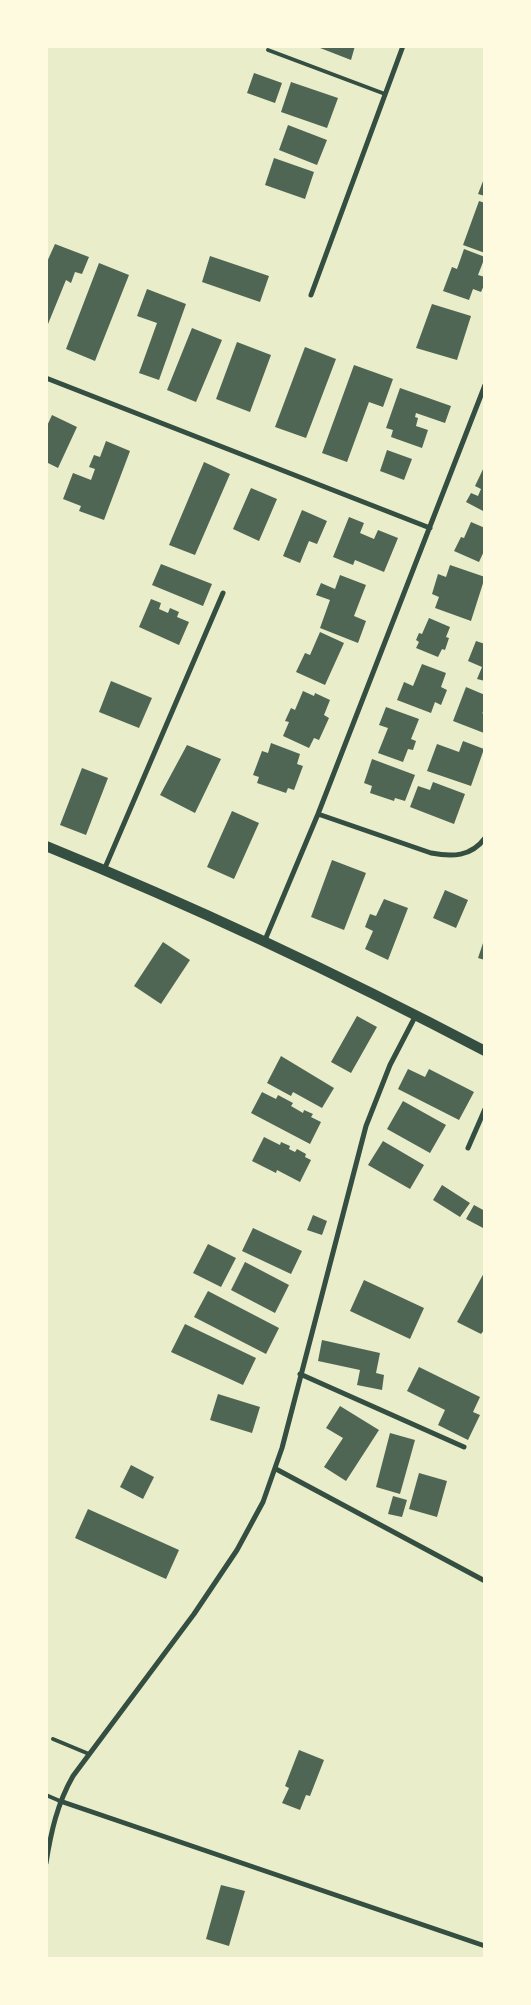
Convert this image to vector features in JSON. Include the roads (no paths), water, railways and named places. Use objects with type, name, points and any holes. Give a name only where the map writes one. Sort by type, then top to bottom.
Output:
[{"type":"main road","points":[[46,846],[264,940],[485,1051]]},
{"type":"street","points":[[311,295],[403,46]]},
{"type":"street","points":[[46,378],[430,528]]},
{"type":"street","points":[[264,940],[318,814],[485,385]]},
{"type":"street","points":[[104,870],[223,594]]},
{"type":"street","points":[[318,814],[431,853],[445,856],[460,855],[468,852],[485,838]]},
{"type":"street","points":[[46,1863],[51,1832],[60,1801],[73,1776],[194,1614],[223,1572],[254,1520],[276,1469],[366,1126],[390,1065],[416,1015]]},
{"type":"street","points":[[468,1148],[485,1109]]},
{"type":"street","points":[[300,1374],[464,1447]]},
{"type":"street","points":[[276,1469],[485,1581]]},
{"type":"street","points":[[60,1801],[485,1946]]},
{"type":"lane","points":[[268,50],[385,94]]},
{"type":"lane","points":[[54,1739],[89,1754]]},
{"type":"lane","points":[[46,1795],[60,1801]]}]
